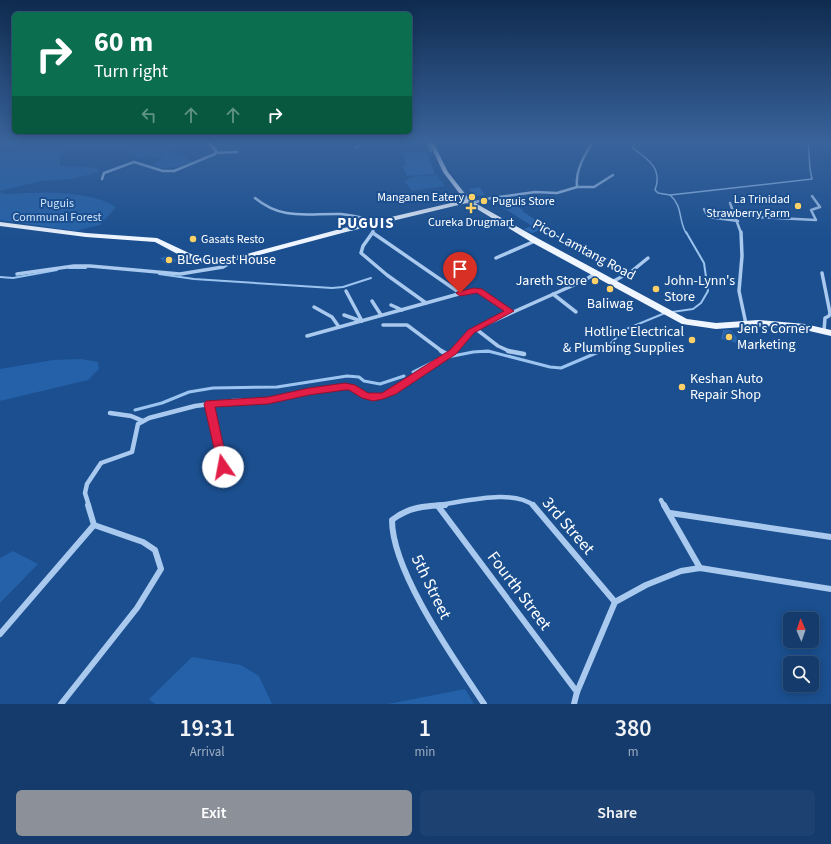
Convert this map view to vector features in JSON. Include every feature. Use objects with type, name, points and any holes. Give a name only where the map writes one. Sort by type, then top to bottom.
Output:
[{"type":"main road","points":[[0,224],[86,235],[157,240],[188,256],[203,261],[217,262],[371,224],[470,202],[447,173]]},
{"type":"main road","name":"Pico-Lamtang Road","points":[[470,202],[536,241],[664,309],[675,318],[685,322],[716,326],[758,323],[805,327],[827,332]]},
{"type":"street","points":[[102,178],[104,174],[107,173]]},
{"type":"street","points":[[578,173],[576,178],[578,187]]},
{"type":"street","points":[[470,202],[535,192],[559,193],[578,187],[597,186],[613,175]]},
{"type":"street","points":[[735,216],[816,220],[816,217],[811,210],[820,207],[812,196]]},
{"type":"street","points":[[255,198],[266,208],[279,213],[300,215],[346,215],[381,222]]},
{"type":"street","points":[[730,203],[741,231],[742,248],[739,291],[746,324]]},
{"type":"street","points":[[704,209],[708,217],[738,221]]},
{"type":"street","points":[[371,224],[374,228],[373,233],[367,239],[360,251],[382,271],[426,303]]},
{"type":"street","points":[[373,233],[460,293]]},
{"type":"street","points":[[496,258],[536,241]]},
{"type":"street","points":[[612,282],[632,271],[648,258]]},
{"type":"street","points":[[17,274],[82,266],[180,274],[223,267],[228,264],[230,259]]},
{"type":"street","points":[[94,525],[85,493],[87,484],[101,463],[132,452],[138,424],[143,421],[182,409],[209,404],[268,400],[309,391],[345,386],[352,387],[365,396],[383,396],[399,388],[449,355],[471,332],[476,329],[510,311],[585,280],[596,273]]},
{"type":"street","points":[[822,273],[830,313],[826,318],[827,332]]},
{"type":"street","points":[[307,336],[474,290],[479,291],[510,311]]},
{"type":"street","points":[[346,291],[361,321]]},
{"type":"street","points":[[552,294],[576,312]]},
{"type":"street","points":[[372,301],[381,315]]},
{"type":"street","points":[[391,305],[402,310]]},
{"type":"street","points":[[314,307],[332,315],[336,319],[339,327]]},
{"type":"street","points":[[344,315],[361,321]]},
{"type":"street","points":[[383,325],[406,325],[436,348],[449,355]]},
{"type":"street","points":[[476,329],[504,350],[513,354],[524,354]]},
{"type":"street","points":[[209,404],[223,467]]},
{"type":"street","points":[[110,413],[136,416],[143,421]]},
{"type":"street","name":"3rd Street","points":[[438,506],[514,496],[526,499],[542,514],[615,602]]},
{"type":"street","points":[[661,500],[670,513],[700,568]]},
{"type":"street","name":"Fourth Street","points":[[438,506],[577,692]]},
{"type":"street","name":"5th Street","points":[[438,506],[410,508],[399,513],[392,520],[391,535],[415,594],[434,627],[484,704]]},
{"type":"street","points":[[670,513],[831,537]]},
{"type":"street","points":[[0,634],[94,525]]},
{"type":"street","points":[[61,704],[136,608],[161,569],[155,550],[143,542],[94,525]]},
{"type":"street","points":[[574,704],[577,692],[615,602],[646,585],[681,571],[700,568],[831,589]]},
{"type":"green space","points":[[0,173],[95,173],[73,179],[41,181],[0,191]]},
{"type":"green space","points":[[437,175],[445,186],[412,191],[404,181],[411,177]]},
{"type":"green space","name":"Puguis Communal Forest","points":[[0,192],[6,194],[48,192],[77,194],[104,201],[116,207],[100,225],[75,231],[0,220]]},
{"type":"green space","points":[[81,359],[98,362],[99,369],[88,380],[0,401],[0,369],[53,360]]},
{"type":"green space","points":[[13,551],[38,564],[0,603],[0,558]]},
{"type":"green space","points":[[192,657],[241,665],[259,676],[272,704],[155,704],[149,699]]},
{"type":"green space","points":[[465,689],[474,704],[388,704]]},
{"type":"building","points":[[406,173],[435,174],[407,176]]},
{"type":"building","points":[[480,187],[485,195],[474,196],[469,189]]},
{"type":"building","points":[[514,204],[548,228],[532,233],[524,229],[532,226],[502,207]]},
{"type":"building","name":"BLC Guest House","points":[[170,255],[177,261],[167,265],[160,258]]},
{"type":"building","name":"Jen's Corner Marketing","points":[[723,330],[730,330],[744,345],[721,339]]},
{"type":"waterway","points":[[656,173],[657,183],[655,190],[658,193],[670,195]]},
{"type":"waterway","points":[[670,195],[812,179],[811,173]]},
{"type":"waterway","points":[[670,195],[679,208],[686,233]]},
{"type":"waterway","points":[[672,312],[693,309],[701,303],[708,291],[704,263],[686,232]]},
{"type":"waterway","points":[[69,268],[86,268]]},
{"type":"waterway","points":[[0,277],[13,278],[57,270]]},
{"type":"waterway","points":[[159,274],[194,279],[332,288],[343,287],[371,278]]},
{"type":"waterway","points":[[598,352],[605,349],[624,330],[665,313]]},
{"type":"waterway","points":[[448,357],[473,352],[488,351],[550,367],[561,368],[601,351]]},
{"type":"waterway","points":[[476,352],[491,352]]},
{"type":"waterway","points":[[413,372],[437,360]]},
{"type":"waterway","points":[[135,410],[162,403],[189,392],[213,388],[277,387],[347,376],[359,377],[364,381],[380,384],[404,376]]},
{"type":"place","name":"Manganen Eatery","points":[[472,197]]},
{"type":"place","name":"Puguis Store","points":[[484,201]]},
{"type":"place","name":"La Trinidad Strawberry Farm","points":[[798,206]]},
{"type":"place","name":"Cureka Drugmart","points":[[471,208]]},
{"type":"place","name":"Gasats Resto","points":[[193,239]]},
{"type":"place","name":"BLC Guest House","points":[[169,260]]},
{"type":"place","name":"Jareth Store","points":[[595,281]]},
{"type":"place","name":"Baliwag","points":[[610,289]]},
{"type":"place","name":"John-Lynn's Store","points":[[656,289]]},
{"type":"place","name":"Jen's Corner Marketing","points":[[729,337]]},
{"type":"place","name":"Hotline Electrical & Plumbing Supplies","points":[[692,340]]},
{"type":"place","name":"Keshan Auto Repair Shop","points":[[682,387]]},
{"type":"district","name":"PUGUIS","points":[[366,223]]},
{"type":"route","points":[[223,467],[209,404],[233,401],[268,400],[309,391],[345,386],[352,387],[365,396],[383,396],[409,382],[421,372],[453,352],[471,332],[510,311],[479,291],[474,290],[460,293]]}]
